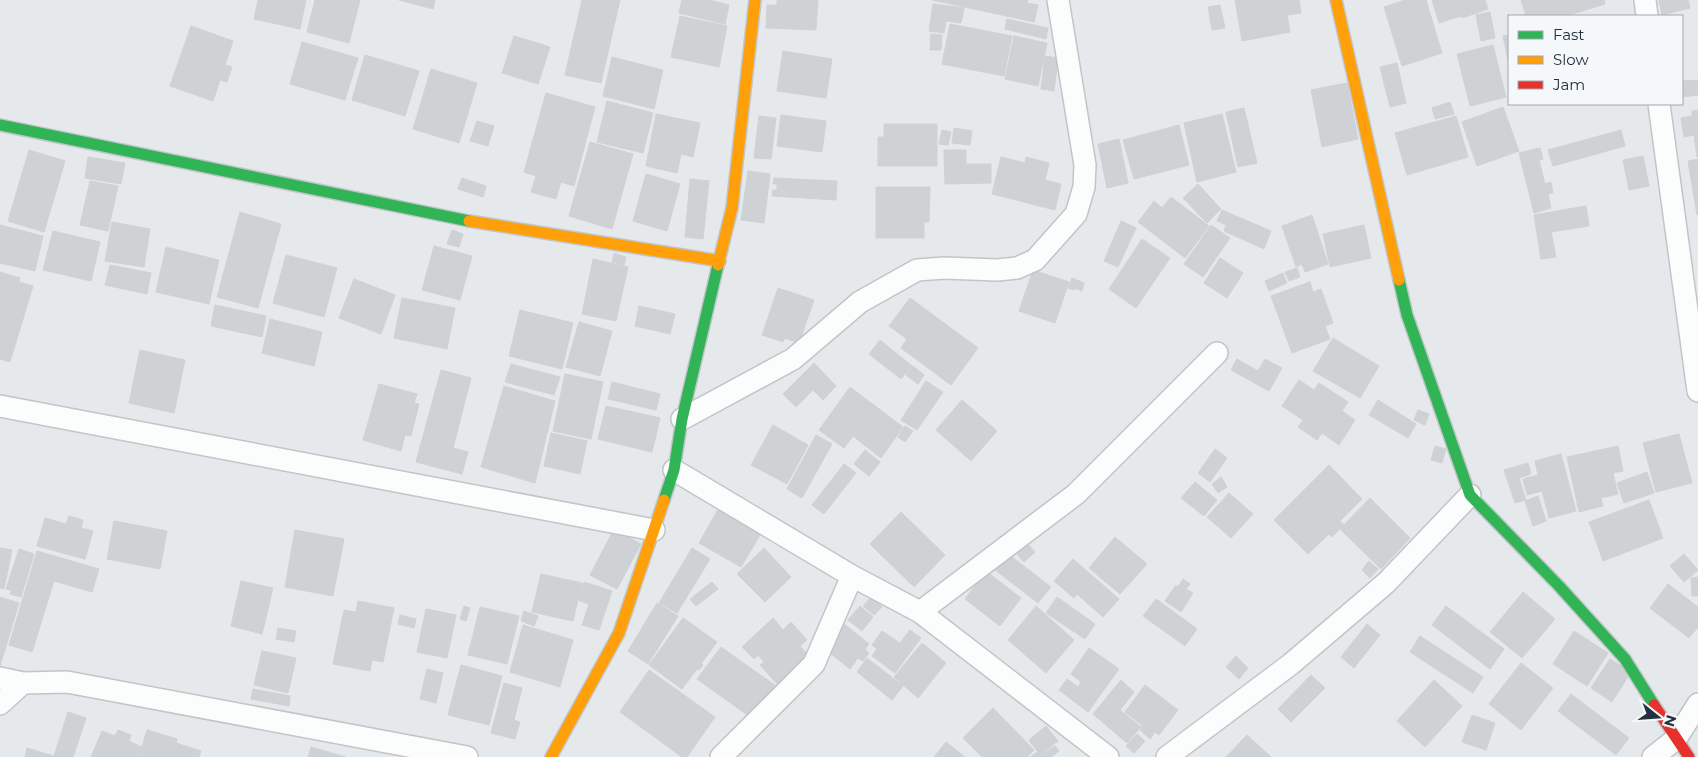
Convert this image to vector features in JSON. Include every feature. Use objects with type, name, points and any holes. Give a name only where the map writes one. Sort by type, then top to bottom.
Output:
[{"type":"street","points":[[551,757],[619,633],[674,470],[682,419],[732,208],[755,0]]},
{"type":"street","points":[[682,419],[793,359],[860,302],[917,270],[944,268],[997,270],[1017,268],[1035,260],[1076,214],[1084,187],[1085,165],[1058,0]]},
{"type":"street","points":[[1336,0],[1407,315],[1470,495],[1559,586],[1625,659],[1676,739],[1690,757]]},
{"type":"street","points":[[1645,0],[1647,15]]},
{"type":"street","points":[[1659,105],[1698,391]]},
{"type":"street","points":[[0,125],[486,224],[720,261]]},
{"type":"street","points":[[920,612],[1076,494],[1216,353]]},
{"type":"street","points":[[0,406],[654,530]]},
{"type":"street","points":[[674,470],[852,576],[920,612],[1108,757]]},
{"type":"street","points":[[1167,757],[1291,664],[1386,583],[1470,495]]},
{"type":"street","points":[[721,757],[814,664],[852,576]]},
{"type":"street","points":[[0,678],[23,683],[67,682],[467,757]]},
{"type":"street","points":[[0,704],[23,683]]},
{"type":"street","points":[[1653,757],[1676,739],[1698,704]]},
{"type":"building","points":[[258,0],[306,0],[300,29],[254,19]]},
{"type":"building","points":[[315,0],[360,0],[349,43],[307,32]]},
{"type":"building","points":[[399,0],[435,0],[433,9]]},
{"type":"building","points":[[582,0],[620,0],[601,83],[565,75]]},
{"type":"building","points":[[682,0],[710,0],[729,5],[725,24],[679,13]]},
{"type":"building","points":[[777,0],[818,0],[816,30],[766,28],[767,5],[777,5]]},
{"type":"building","points":[[932,0],[1028,0],[1027,3],[1038,5],[1034,22]]},
{"type":"building","points":[[1235,0],[1299,0],[1301,13],[1287,15],[1290,32],[1242,41]]},
{"type":"building","points":[[1405,0],[1426,0],[1442,53],[1402,66],[1384,7]]},
{"type":"building","points":[[1432,0],[1485,0],[1488,9],[1462,18],[1461,16],[1439,23]]},
{"type":"building","points":[[1521,0],[1604,0],[1605,4],[1569,15],[1526,15]]},
{"type":"building","points":[[1659,0],[1688,0],[1690,8],[1662,15]]},
{"type":"building","points":[[933,4],[964,8],[961,23],[946,21],[944,33],[929,31]]},
{"type":"building","points":[[1220,5],[1225,28],[1212,30],[1208,7]]},
{"type":"building","points":[[1490,12],[1495,38],[1481,41],[1476,15]]},
{"type":"building","points":[[680,16],[727,26],[719,67],[671,57]]},
{"type":"building","points":[[1007,19],[1048,28],[1046,39],[1005,29]]},
{"type":"building","points":[[950,24],[1012,36],[1004,76],[942,64]]},
{"type":"building","points":[[191,26],[233,41],[225,65],[232,67],[227,82],[220,80],[213,101],[170,86]]},
{"type":"building","points":[[931,34],[942,35],[941,50],[930,50]]},
{"type":"building","points":[[1508,35],[1508,60],[1503,36]]},
{"type":"building","points":[[514,36],[550,47],[538,84],[502,73]]},
{"type":"building","points":[[1014,36],[1047,43],[1038,86],[1005,79]]},
{"type":"building","points":[[302,42],[358,58],[345,100],[290,84]]},
{"type":"building","points":[[1493,45],[1506,97],[1470,106],[1457,54]]},
{"type":"building","points":[[783,51],[832,59],[826,98],[777,91]]},
{"type":"building","points":[[365,55],[419,71],[405,116],[352,100]]},
{"type":"building","points":[[1045,56],[1058,58],[1054,91],[1041,89]]},
{"type":"building","points":[[612,57],[663,70],[654,109],[603,96]]},
{"type":"building","points":[[1397,63],[1406,103],[1390,107],[1380,67]]},
{"type":"building","points":[[431,69],[477,83],[459,143],[413,129]]},
{"type":"building","points":[[1698,80],[1698,95],[1683,97],[1683,81]]},
{"type":"building","points":[[1347,83],[1358,139],[1322,147],[1311,90]]},
{"type":"building","points":[[546,93],[595,107],[574,186],[561,182],[556,199],[531,192],[536,176],[524,172]]},
{"type":"building","points":[[607,101],[653,113],[643,153],[597,142]]},
{"type":"building","points":[[1450,102],[1454,114],[1435,119],[1432,108]]},
{"type":"building","points":[[1503,107],[1519,151],[1477,166],[1462,122]]},
{"type":"building","points":[[1244,108],[1257,163],[1238,167],[1226,112]]},
{"type":"building","points":[[1698,110],[1697,157],[1694,135],[1684,137],[1681,118],[1692,116],[1692,111]]},
{"type":"building","points":[[656,114],[700,123],[693,157],[681,154],[677,173],[646,166]]},
{"type":"building","points":[[1222,114],[1236,172],[1197,182],[1184,123]]},
{"type":"building","points":[[781,115],[826,121],[822,152],[777,146]]},
{"type":"building","points":[[759,116],[776,118],[771,159],[754,158]]},
{"type":"building","points":[[1456,116],[1468,157],[1407,175],[1395,133]]},
{"type":"building","points":[[477,121],[494,126],[488,146],[470,141]]},
{"type":"building","points":[[884,124],[937,124],[937,166],[878,166],[878,137],[884,137]]},
{"type":"building","points":[[1179,125],[1189,165],[1134,179],[1123,140]]},
{"type":"building","points":[[954,128],[972,131],[970,145],[952,143]]},
{"type":"building","points":[[942,130],[951,132],[948,145],[939,144]]},
{"type":"building","points":[[1621,130],[1625,146],[1553,166],[1548,150]]},
{"type":"building","points":[[1119,139],[1128,183],[1107,188],[1098,144]]},
{"type":"building","points":[[590,142],[633,154],[612,229],[569,216]]},
{"type":"building","points":[[1540,148],[1543,159],[1539,160],[1545,184],[1551,182],[1553,193],[1548,194],[1551,208],[1534,213],[1519,153]]},
{"type":"building","points":[[29,150],[65,161],[44,232],[8,221]]},
{"type":"building","points":[[944,150],[966,150],[966,164],[991,164],[991,183],[945,184]]},
{"type":"building","points":[[1643,156],[1649,186],[1629,190],[1623,160]]},
{"type":"building","points":[[88,157],[125,163],[121,184],[85,178]]},
{"type":"building","points":[[1001,157],[1025,163],[1026,157],[1049,163],[1045,180],[1061,184],[1055,210],[992,194]]},
{"type":"building","points":[[1698,159],[1698,214],[1697,215],[1688,161]]},
{"type":"building","points":[[748,171],[770,174],[764,223],[741,220]]},
{"type":"building","points":[[646,174],[680,184],[667,231],[633,221]]},
{"type":"building","points":[[462,178],[486,186],[483,197],[458,189]]},
{"type":"building","points":[[774,178],[837,181],[836,200],[772,196],[773,190],[777,190],[777,184],[773,184]]},
{"type":"building","points":[[690,179],[709,181],[703,239],[685,237]]},
{"type":"building","points":[[90,181],[118,186],[108,231],[80,225]]},
{"type":"building","points":[[1198,184],[1221,209],[1207,223],[1183,198]]},
{"type":"building","points":[[801,185],[807,185],[807,191],[800,191]]},
{"type":"building","points":[[876,187],[930,187],[929,222],[924,222],[924,238],[876,238]]},
{"type":"building","points":[[1171,197],[1209,226],[1185,258],[1138,222],[1154,201],[1162,208]]},
{"type":"building","points":[[1586,206],[1589,226],[1551,232],[1556,257],[1541,259],[1534,215]]},
{"type":"building","points":[[1222,210],[1271,231],[1264,249],[1224,231],[1226,225],[1217,221]]},
{"type":"building","points":[[240,212],[281,224],[258,308],[217,297]]},
{"type":"building","points":[[1312,215],[1328,264],[1305,272],[1302,264],[1296,267],[1282,226]]},
{"type":"building","points":[[1121,221],[1136,228],[1118,267],[1104,261]]},
{"type":"building","points":[[112,222],[150,229],[144,267],[105,261]]},
{"type":"building","points":[[0,225],[43,236],[35,271],[0,263]]},
{"type":"building","points":[[1211,225],[1230,238],[1203,277],[1184,264]]},
{"type":"building","points":[[1364,225],[1371,258],[1330,267],[1323,234]]},
{"type":"building","points":[[452,230],[463,234],[459,247],[447,244]]},
{"type":"building","points":[[53,231],[100,242],[91,281],[43,270]]},
{"type":"building","points":[[1142,239],[1170,258],[1136,308],[1109,289]]},
{"type":"building","points":[[434,246],[472,256],[460,300],[422,290]]},
{"type":"building","points":[[166,247],[219,260],[209,304],[156,292]]},
{"type":"building","points":[[614,253],[626,257],[624,265],[612,262]]},
{"type":"building","points":[[286,255],[337,268],[324,317],[273,303]]},
{"type":"building","points":[[1220,258],[1243,273],[1227,298],[1204,283]]},
{"type":"building","points":[[593,259],[628,267],[616,321],[582,314]]},
{"type":"building","points":[[110,265],[151,273],[147,294],[105,285]]},
{"type":"building","points":[[1297,268],[1300,277],[1289,281],[1285,272]]},
{"type":"building","points":[[1033,270],[1069,282],[1055,323],[1019,311]]},
{"type":"building","points":[[0,272],[20,278],[19,282],[33,286],[10,362],[0,359]]},
{"type":"building","points":[[1283,273],[1287,283],[1269,291],[1265,281]]},
{"type":"building","points":[[1072,278],[1084,283],[1082,291],[1068,288]]},
{"type":"building","points":[[354,279],[395,295],[381,334],[339,318]]},
{"type":"building","points":[[1310,282],[1313,292],[1321,289],[1333,323],[1325,326],[1330,339],[1292,353],[1271,296]]},
{"type":"building","points":[[778,288],[814,300],[799,343],[785,338],[783,342],[762,335]]},
{"type":"building","points":[[402,298],[455,308],[447,349],[394,338]]},
{"type":"building","points":[[910,298],[978,348],[951,385],[901,348],[907,339],[889,326]]},
{"type":"building","points":[[215,305],[266,316],[262,337],[211,326]]},
{"type":"building","points":[[639,306],[675,314],[670,334],[635,326]]},
{"type":"building","points":[[520,310],[573,323],[562,369],[509,356]]},
{"type":"building","points":[[270,319],[322,332],[314,366],[262,353]]},
{"type":"building","points":[[579,322],[612,331],[600,376],[566,367]]},
{"type":"building","points":[[1333,338],[1379,366],[1360,398],[1313,371]]},
{"type":"building","points":[[880,340],[912,366],[901,379],[869,354]]},
{"type":"building","points":[[140,350],[185,360],[174,413],[129,403]]},
{"type":"building","points":[[1237,359],[1258,371],[1265,359],[1282,368],[1269,391],[1231,370]]},
{"type":"building","points":[[814,363],[836,386],[823,400],[813,390],[796,407],[783,394]]},
{"type":"building","points":[[511,364],[560,377],[554,395],[505,382]]},
{"type":"building","points":[[913,366],[924,375],[918,384],[906,375]]},
{"type":"building","points":[[441,370],[471,378],[453,448],[468,452],[462,474],[416,462]]},
{"type":"building","points":[[565,374],[603,382],[591,439],[553,431]]},
{"type":"building","points":[[1299,380],[1314,390],[1319,383],[1348,402],[1342,411],[1355,420],[1339,445],[1322,433],[1317,440],[1298,427],[1303,420],[1282,406]]},
{"type":"building","points":[[926,381],[943,392],[917,430],[901,420]]},
{"type":"building","points":[[612,382],[660,394],[656,410],[608,399]]},
{"type":"building","points":[[379,384],[417,394],[414,403],[419,404],[411,436],[405,435],[401,451],[363,440]]},
{"type":"building","points":[[504,386],[555,401],[535,483],[481,467]]},
{"type":"building","points":[[850,387],[903,427],[881,458],[853,436],[844,448],[819,430]]},
{"type":"building","points":[[962,400],[997,431],[971,461],[936,430]]},
{"type":"building","points":[[1378,400],[1416,424],[1408,438],[1369,415]]},
{"type":"building","points":[[606,406],[660,418],[652,452],[598,439]]},
{"type":"building","points":[[1418,410],[1429,414],[1425,425],[1414,420]]},
{"type":"building","points":[[773,425],[808,445],[787,484],[751,465]]},
{"type":"building","points":[[905,426],[913,431],[905,442],[898,437]]},
{"type":"building","points":[[551,433],[587,441],[580,474],[544,466]]},
{"type":"building","points":[[1679,434],[1692,483],[1656,492],[1643,443]]},
{"type":"building","points":[[816,435],[832,444],[802,498],[787,489]]},
{"type":"building","points":[[1435,446],[1446,449],[1442,463],[1431,460]]},
{"type":"building","points":[[1618,446],[1623,471],[1613,473],[1618,494],[1601,498],[1603,506],[1579,512],[1567,457]]},
{"type":"building","points":[[1215,449],[1227,458],[1210,482],[1198,473]]},
{"type":"building","points":[[865,450],[880,462],[869,476],[854,464]]},
{"type":"building","points":[[1561,454],[1576,511],[1549,518],[1542,491],[1527,495],[1523,479],[1538,475],[1535,461]]},
{"type":"building","points":[[1528,463],[1531,474],[1519,478],[1526,500],[1515,503],[1504,470]]},
{"type":"building","points":[[844,464],[856,473],[824,514],[812,505]]},
{"type":"building","points":[[1329,465],[1362,499],[1340,521],[1344,525],[1332,537],[1329,534],[1308,554],[1274,520]]},
{"type":"building","points":[[1647,472],[1654,493],[1624,503],[1617,483]]},
{"type":"building","points":[[1221,477],[1227,487],[1218,493],[1212,484]]},
{"type":"building","points":[[1195,482],[1217,500],[1204,516],[1181,498]]},
{"type":"building","points":[[1229,493],[1253,514],[1231,538],[1207,517]]},
{"type":"building","points":[[1538,496],[1546,521],[1533,526],[1525,501]]},
{"type":"building","points":[[1370,498],[1410,538],[1381,569],[1340,529]]},
{"type":"building","points":[[1649,500],[1663,538],[1603,561],[1589,522]]},
{"type":"building","points":[[720,506],[763,530],[741,567],[699,543]]},
{"type":"building","points":[[901,512],[945,555],[914,587],[870,544]]},
{"type":"building","points":[[69,516],[83,520],[81,528],[93,531],[85,559],[37,546],[45,518],[66,524]]},
{"type":"building","points":[[114,521],[167,531],[160,569],[107,559]]},
{"type":"building","points":[[614,529],[641,544],[617,589],[590,575]]},
{"type":"building","points":[[295,530],[344,539],[333,596],[285,587]]},
{"type":"building","points":[[1115,537],[1147,564],[1120,594],[1089,568]]},
{"type":"building","points":[[1024,540],[1035,552],[1024,562],[1013,550]]},
{"type":"building","points":[[0,548],[12,550],[4,589],[0,588]]},
{"type":"building","points":[[692,548],[710,559],[677,613],[659,603]]},
{"type":"building","points":[[764,548],[791,577],[765,602],[737,574]]},
{"type":"building","points":[[19,549],[34,554],[21,597],[10,594],[11,590],[6,589]]},
{"type":"building","points":[[37,551],[99,569],[92,592],[54,581],[32,652],[9,645]]},
{"type":"building","points":[[1007,553],[1051,587],[1038,603],[994,569]]},
{"type":"building","points":[[1684,554],[1698,570],[1684,582],[1670,566]]},
{"type":"building","points":[[1073,559],[1119,599],[1103,617],[1077,594],[1074,598],[1054,581]]},
{"type":"building","points":[[1369,561],[1378,569],[1370,578],[1362,570]]},
{"type":"building","points":[[986,571],[1021,598],[1000,626],[965,599]]},
{"type":"building","points":[[541,574],[582,583],[573,621],[532,612]]},
{"type":"building","points":[[1698,577],[1698,596],[1692,596],[1691,578]]},
{"type":"building","points":[[1183,579],[1190,584],[1186,589],[1193,593],[1181,612],[1165,601],[1176,585],[1178,587]]},
{"type":"building","points":[[241,581],[273,588],[262,634],[231,626]]},
{"type":"building","points":[[584,582],[612,591],[599,630],[582,625],[589,604],[578,600]]},
{"type":"building","points":[[712,582],[718,589],[696,606],[690,599]]},
{"type":"building","points":[[1668,584],[1698,607],[1698,627],[1689,638],[1650,608]]},
{"type":"building","points":[[1523,592],[1555,619],[1522,658],[1490,632]]},
{"type":"building","points":[[0,597],[19,603],[0,666]]},
{"type":"building","points":[[871,597],[882,607],[874,615],[863,606]]},
{"type":"building","points":[[1057,597],[1095,624],[1085,639],[1046,613]]},
{"type":"building","points":[[1156,599],[1197,629],[1185,646],[1143,616]]},
{"type":"building","points":[[358,601],[394,608],[383,662],[372,660],[370,671],[333,664],[344,610],[356,612]]},
{"type":"building","points":[[657,603],[678,616],[648,664],[628,651]]},
{"type":"building","points":[[464,606],[470,608],[466,621],[460,619]]},
{"type":"building","points":[[860,606],[873,617],[862,631],[848,620]]},
{"type":"building","points":[[1036,606],[1074,640],[1046,673],[1008,640]]},
{"type":"building","points":[[1446,606],[1504,649],[1490,669],[1432,625]]},
{"type":"building","points":[[480,607],[519,616],[507,664],[468,655]]},
{"type":"building","points":[[426,609],[456,615],[447,658],[417,652]]},
{"type":"building","points":[[524,611],[538,616],[534,626],[521,621]]},
{"type":"building","points":[[400,615],[416,619],[414,628],[398,624]]},
{"type":"building","points":[[683,618],[717,642],[701,664],[703,665],[699,670],[697,669],[682,689],[649,665]]},
{"type":"building","points":[[773,618],[783,630],[791,622],[807,640],[800,646],[810,657],[779,686],[760,665],[764,662],[758,655],[754,659],[742,647]]},
{"type":"building","points":[[843,623],[869,644],[865,649],[869,653],[863,661],[858,658],[850,669],[824,648]]},
{"type":"building","points":[[1367,624],[1380,635],[1354,668],[1341,657]]},
{"type":"building","points":[[523,625],[573,640],[560,687],[510,672]]},
{"type":"building","points":[[278,628],[296,631],[294,642],[276,639]]},
{"type":"building","points":[[910,630],[921,638],[895,673],[872,656],[877,649],[872,645],[882,631],[900,643]]},
{"type":"building","points":[[1574,631],[1608,653],[1587,686],[1553,664]]},
{"type":"building","points":[[1420,636],[1483,677],[1473,693],[1410,652]]},
{"type":"building","points":[[922,643],[946,663],[918,698],[894,677]]},
{"type":"building","points":[[721,647],[776,686],[753,719],[697,679]]},
{"type":"building","points":[[1089,648],[1119,669],[1088,712],[1059,690],[1067,679],[1078,687],[1081,682],[1071,674]]},
{"type":"building","points":[[262,651],[296,658],[288,693],[254,685]]},
{"type":"building","points":[[1236,656],[1248,668],[1239,679],[1226,667]]},
{"type":"building","points":[[867,658],[903,686],[892,700],[857,672]]},
{"type":"building","points":[[1610,659],[1631,672],[1612,702],[1591,688]]},
{"type":"building","points":[[1521,663],[1553,688],[1521,730],[1489,704]]},
{"type":"building","points":[[461,665],[502,676],[489,725],[448,715]]},
{"type":"building","points":[[427,669],[443,673],[436,703],[420,699]]},
{"type":"building","points":[[649,670],[715,717],[687,757],[682,757],[620,712]]},
{"type":"building","points":[[1311,675],[1325,688],[1291,722],[1278,709]]},
{"type":"building","points":[[1121,680],[1134,692],[1120,710],[1141,727],[1127,743],[1093,714]]},
{"type":"building","points":[[1434,680],[1462,706],[1425,747],[1397,721]]},
{"type":"building","points":[[504,683],[522,688],[514,720],[520,722],[515,739],[491,733]]},
{"type":"building","points":[[1145,685],[1178,710],[1159,735],[1155,732],[1150,739],[1140,730],[1143,726],[1125,712]]},
{"type":"building","points":[[253,689],[290,696],[289,706],[251,699]]},
{"type":"building","points":[[1571,694],[1629,738],[1616,755],[1558,711]]},
{"type":"building","points":[[993,708],[1034,750],[1027,757],[982,757],[963,738]]},
{"type":"building","points":[[68,712],[86,718],[73,757],[25,757],[27,748],[54,756]]},
{"type":"building","points":[[1472,715],[1495,723],[1486,750],[1462,742]]},
{"type":"building","points":[[1046,726],[1058,741],[1040,755],[1029,740]]},
{"type":"building","points":[[118,730],[131,735],[129,741],[142,747],[138,757],[91,757],[102,731],[115,736]]},
{"type":"building","points":[[147,730],[177,739],[176,743],[201,751],[199,757],[139,757]]},
{"type":"building","points":[[1137,734],[1145,741],[1134,753],[1126,746]]},
{"type":"building","points":[[1247,735],[1271,757],[1226,757]]},
{"type":"building","points":[[946,742],[965,757],[934,757]]},
{"type":"building","points":[[1055,746],[1059,751],[1051,757],[1030,757],[1037,752],[1040,756]]},
{"type":"building","points":[[311,747],[346,757],[308,757]]},
{"type":"traffic: fast","points":[[0,125],[469,221]]},
{"type":"traffic: fast","points":[[664,500],[674,470],[682,419],[718,265]]},
{"type":"traffic: fast","points":[[1399,280],[1407,315],[1470,495],[1559,586],[1625,659],[1654,705]]},
{"type":"traffic: slow","points":[[718,265],[732,208],[755,0]]},
{"type":"traffic: slow","points":[[1336,0],[1399,280]]},
{"type":"traffic: slow","points":[[469,221],[720,261]]},
{"type":"traffic: slow","points":[[551,757],[619,633],[664,500]]},
{"type":"traffic: jam","points":[[1654,705],[1689,757]]}]
